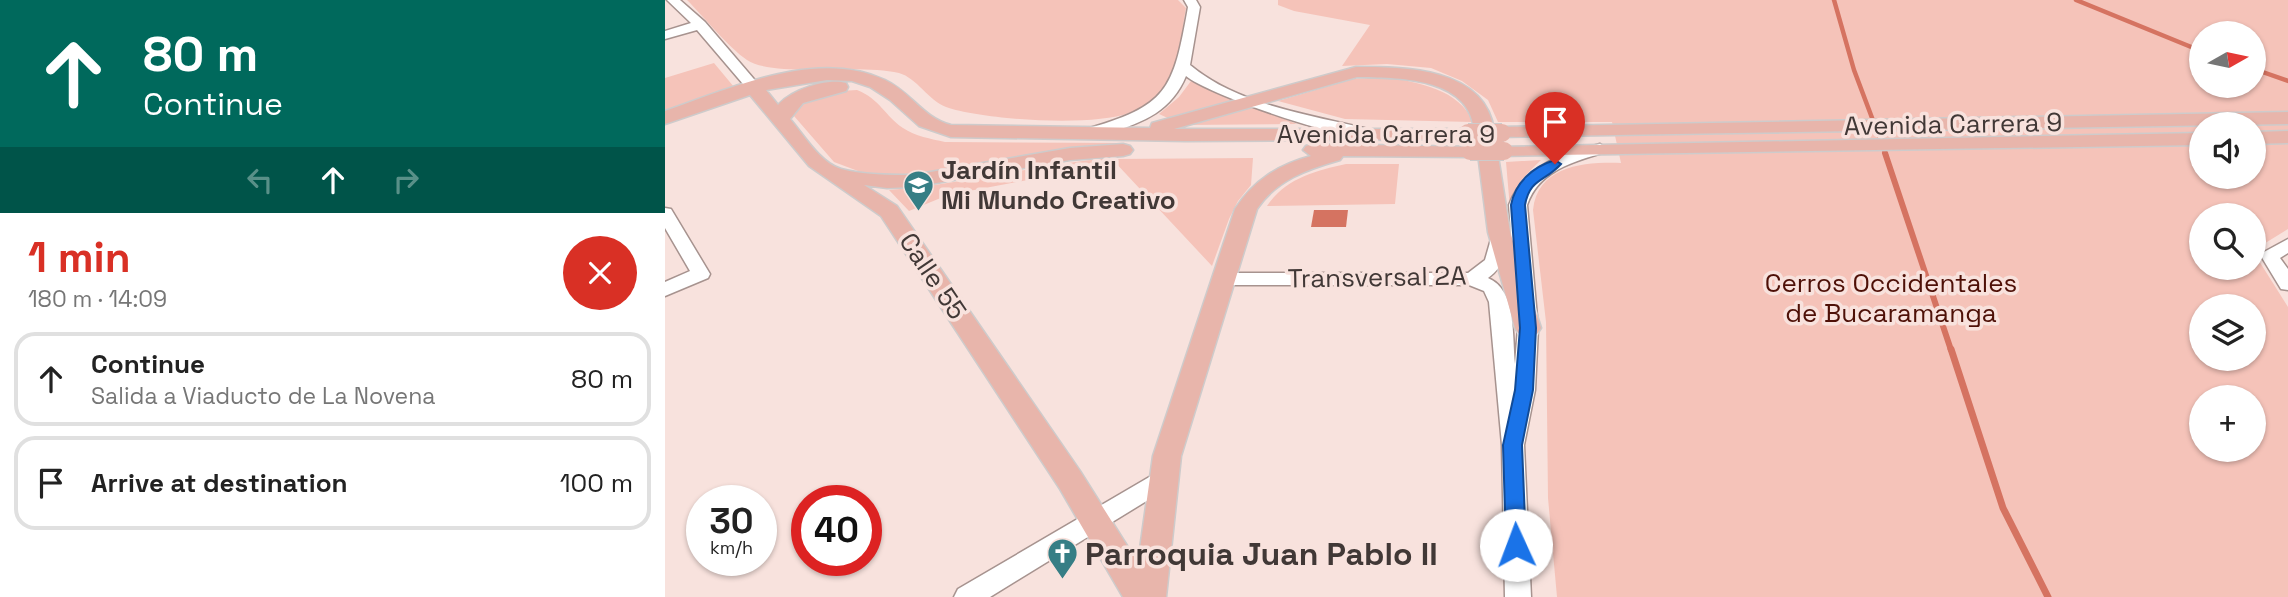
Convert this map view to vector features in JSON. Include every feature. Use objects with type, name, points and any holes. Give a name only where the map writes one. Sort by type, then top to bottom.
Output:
[{"type":"main road","points":[[1125,135],[1152,130],[1335,77],[1368,71],[1410,73],[1453,86],[1472,101],[1483,119],[1499,232],[1528,328]]},
{"type":"main road","name":"Avenida Carrera 9","points":[[665,118],[793,78],[842,76],[873,81],[895,94],[919,119],[937,128],[983,133],[1360,143]]},
{"type":"main road","points":[[780,118],[789,104],[825,90],[855,86],[895,94]]},
{"type":"main road","name":"Calle 55","points":[[754,88],[816,162],[889,211],[1095,520],[1141,597]]},
{"type":"main road","name":"Avenida Carrera 9","points":[[1607,143],[2288,118]]},
{"type":"main road","points":[[2266,138],[2288,137]]},
{"type":"main road","name":"Avenida Carrera 9","points":[[829,173],[873,181],[899,182],[1092,151],[1360,143],[2189,139]]},
{"type":"main road","points":[[1150,597],[1167,456],[1246,209],[1261,189],[1286,171],[1360,143]]},
{"type":"street","name":"Calle 55","points":[[673,0],[700,25],[754,88]]},
{"type":"street","points":[[1084,134],[1124,124],[1154,110],[1172,93],[1184,67],[1194,7],[1190,0]]},
{"type":"street","points":[[665,35],[700,25]]},
{"type":"street","points":[[1184,67],[1203,83],[1360,143]]},
{"type":"street","points":[[1513,445],[1524,390],[1528,328],[1518,205],[1521,192],[1540,172],[1607,143]]},
{"type":"street","points":[[665,213],[701,274],[665,289]]},
{"type":"street","name":"Transversal 2A","points":[[1223,279],[1471,279],[1489,270],[1496,261],[1499,232]]},
{"type":"street","points":[[2270,256],[2288,245]]},
{"type":"street","points":[[2270,256],[2288,266]]},
{"type":"street","points":[[2270,256],[2288,284]]},
{"type":"street","points":[[1471,279],[1491,287],[1499,302],[1513,445],[1518,597]]},
{"type":"street","points":[[967,597],[1163,480]]},
{"type":"green space","points":[[687,0],[1178,0],[1186,8],[1173,71],[1156,96],[1129,113],[1090,120],[1065,121],[963,112],[940,104],[911,79],[899,73],[760,65],[747,60],[732,48]]},
{"type":"green space","name":"Cerros Occidentales de Bucaramanga","points":[[1278,0],[2288,0],[2288,229],[2266,243],[2266,203],[2189,203],[2189,280],[2266,280],[2266,272],[2288,307],[2288,597],[1557,597],[1548,498],[1546,322],[1533,210],[1537,195],[1544,184],[1565,169],[1621,163],[1612,122],[1498,122],[1488,100],[1462,81],[1431,68],[1387,64],[1342,66],[1370,25],[1294,11],[1278,5]]},
{"type":"green space","points":[[714,63],[734,87],[665,111],[665,78]]},
{"type":"green space","points":[[1387,77],[1437,89],[1458,102],[1473,122],[1345,119],[1278,101],[1353,79]]},
{"type":"green space","points":[[1191,81],[1234,100],[1170,119],[1159,114],[1179,97]]},
{"type":"green space","points":[[857,90],[871,98],[908,131],[945,142],[1128,143],[1074,148],[924,173],[866,174],[834,162],[794,116],[798,109],[812,98]]},
{"type":"green space","points":[[1252,106],[1297,124],[1186,125]]},
{"type":"green space","points":[[1110,158],[1059,174],[948,195],[909,211],[889,190],[945,183]]},
{"type":"green space","points":[[1253,158],[1251,185],[1238,201],[1229,219],[1212,266],[1112,159]]},
{"type":"green space","points":[[1541,160],[1522,180],[1513,197],[1513,243],[1506,162]]},
{"type":"green space","points":[[1346,164],[1399,164],[1395,204],[1267,206],[1292,182],[1312,173]]},
{"type":"shaded area","points":[[1314,210],[1348,210],[1346,227],[1311,227]]},
{"type":"waterway","points":[[1834,0],[1854,70],[1886,155]]},
{"type":"waterway","points":[[2076,0],[2189,46]]},
{"type":"waterway","points":[[2266,73],[2288,81]]},
{"type":"waterway","points":[[1885,153],[1951,350]]},
{"type":"waterway","points":[[1951,349],[2003,508],[2048,597]]},
{"type":"place","name":"Jardín Infantil Mi Mundo Creativo","points":[[918,212]]},
{"type":"place","name":"Parroquia Juan Pablo II","points":[[1062,581]]},
{"type":"route","points":[[1516,545],[1513,445],[1524,390],[1528,328],[1518,205],[1521,192],[1528,181],[1555,164]]}]
